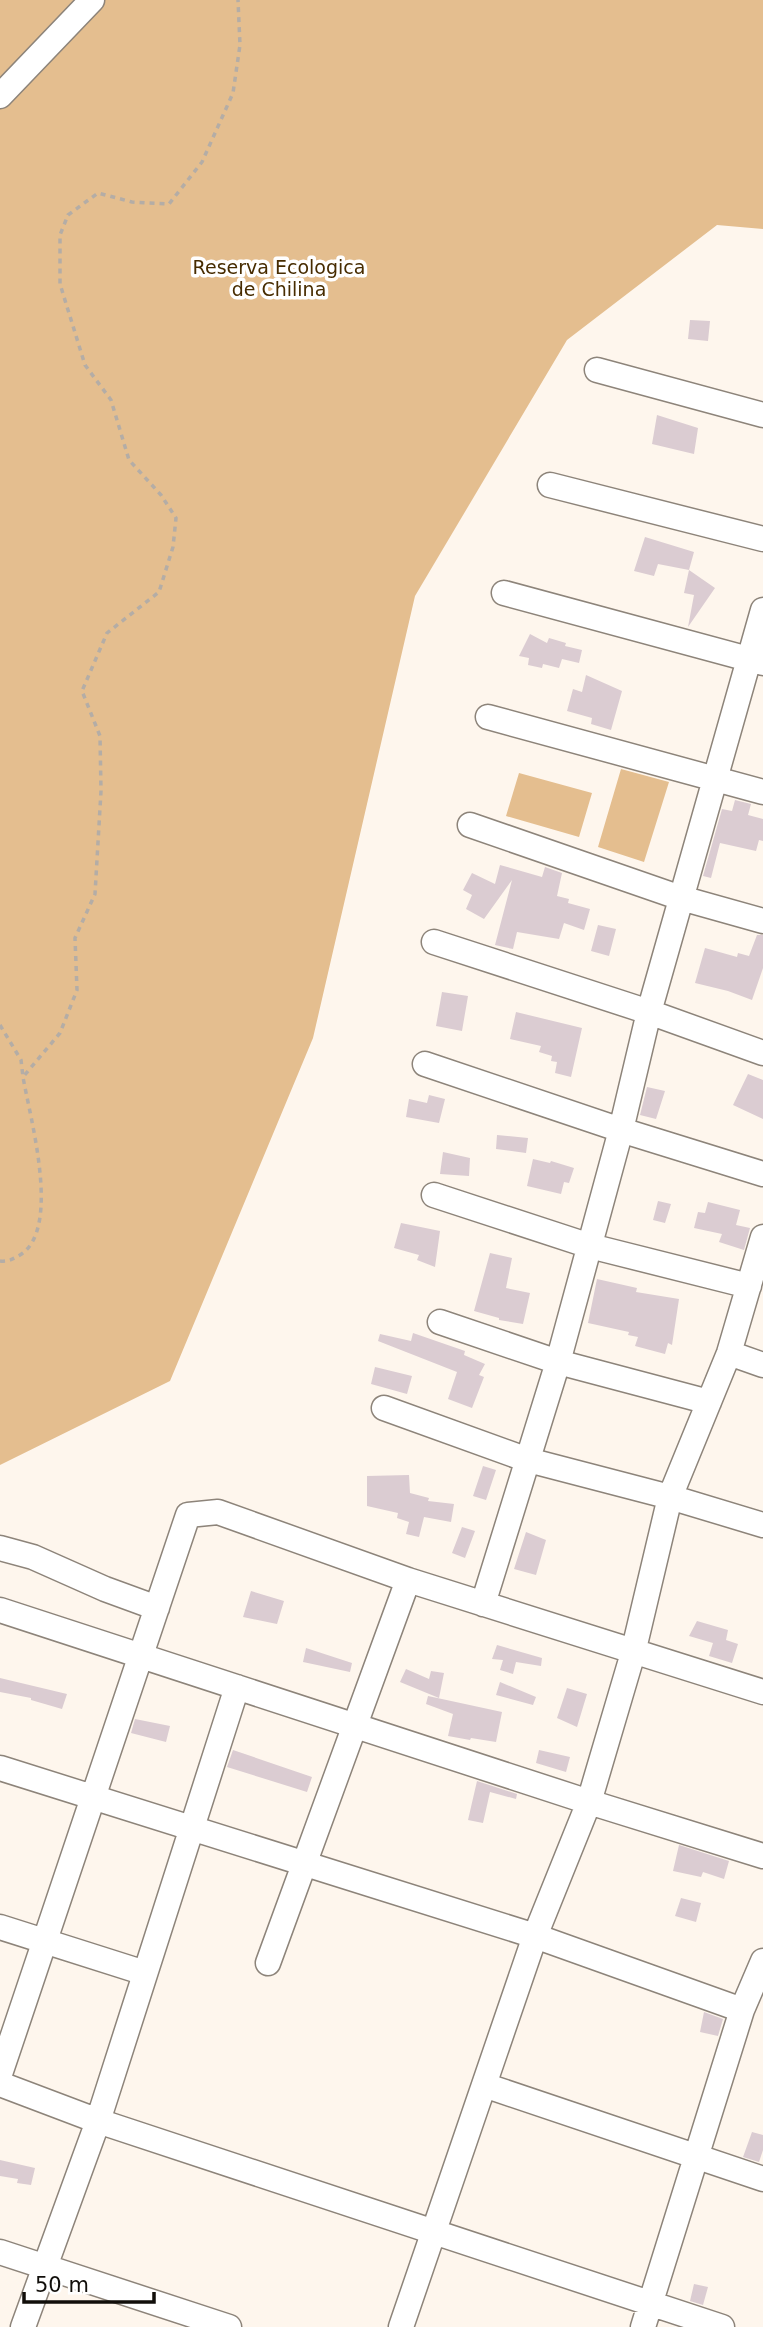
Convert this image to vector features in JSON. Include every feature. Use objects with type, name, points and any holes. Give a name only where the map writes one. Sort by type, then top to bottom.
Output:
[{"type":"street","points":[[0,96],[92,0]]},
{"type":"street","points":[[597,369],[763,415]]},
{"type":"street","points":[[550,485],[763,539]]},
{"type":"street","points":[[504,593],[756,661]]},
{"type":"street","points":[[483,1604],[558,1362],[621,1130],[649,1012],[715,779],[756,661],[763,610]]},
{"type":"street","points":[[488,718],[763,792]]},
{"type":"street","points":[[470,825],[681,898],[763,921]]},
{"type":"street","points":[[434,942],[649,1012],[763,1053]]},
{"type":"street","points":[[425,1063],[621,1130],[763,1174]]},
{"type":"street","points":[[434,1195],[590,1245],[749,1286]]},
{"type":"street","points":[[401,2327],[535,1936],[589,1802],[633,1653],[670,1497],[729,1353],[763,1237]]},
{"type":"street","points":[[440,1322],[558,1362],[709,1402]]},
{"type":"street","points":[[729,1353],[763,1365]]},
{"type":"street","points":[[384,1408],[528,1460],[670,1497],[763,1525]]},
{"type":"street","points":[[0,2074],[188,1515],[218,1512],[408,1580],[763,1692]]},
{"type":"street","points":[[0,1548],[33,1557],[105,1589],[157,1608]]},
{"type":"street","points":[[268,1963],[408,1580]]},
{"type":"street","points":[[0,1610],[763,1856]]},
{"type":"street","points":[[23,2327],[98,2121],[237,1687]]},
{"type":"street","points":[[0,1768],[535,1936],[743,2010]]},
{"type":"street","points":[[0,1927],[145,1973]]},
{"type":"street","points":[[647,2315],[743,2010],[763,1961]]},
{"type":"street","points":[[0,2084],[98,2121],[432,2231],[647,2315],[722,2327]]},
{"type":"street","points":[[484,2085],[763,2179]]},
{"type":"street","points":[[0,2252],[229,2327]]},
{"type":"path","points":[[23,1077],[60,1033],[73,1001],[77,990],[75,937],[95,894],[101,791],[100,736],[82,691],[107,633],[159,592],[173,547],[176,518],[162,495],[129,460],[111,400],[85,365],[60,284],[61,235],[68,215],[97,193],[132,202],[169,204],[202,162],[233,93],[240,45],[238,0]]},
{"type":"path","points":[[0,1025],[21,1060],[41,1176],[41,1220],[28,1249],[7,1262],[0,1261]]},
{"type":"green space","name":"Reserva Ecologica de Chilina","points":[[0,0],[763,0],[763,229],[717,225],[567,340],[415,596],[313,1038],[170,1381],[0,1465]]},
{"type":"green space","points":[[621,769],[669,782],[644,862],[598,847]]},
{"type":"green space","points":[[519,773],[592,793],[579,837],[506,816]]},
{"type":"building","points":[[690,320],[710,321],[708,341],[688,339]]},
{"type":"building","points":[[657,415],[698,428],[694,454],[652,444]]},
{"type":"building","points":[[645,537],[694,552],[689,570],[658,564],[654,576],[634,571]]},
{"type":"building","points":[[689,570],[715,588],[688,627],[694,595],[684,593]]},
{"type":"building","points":[[530,634],[547,643],[549,638],[582,650],[579,663],[562,659],[559,668],[543,664],[542,668],[528,665],[529,658],[519,656]]},
{"type":"building","points":[[586,675],[622,691],[611,730],[591,724],[592,718],[567,711],[573,689],[582,692]]},
{"type":"building","points":[[735,800],[751,804],[748,815],[763,819],[763,841],[759,840],[756,851],[720,843],[711,878],[703,876],[722,809],[732,811]]},
{"type":"building","points":[[500,865],[542,877],[545,867],[562,873],[557,896],[569,899],[568,903],[590,909],[584,930],[564,923],[559,939],[517,932],[513,949],[495,945],[512,880],[484,919],[466,909],[472,895],[463,890],[472,873],[495,884]]},
{"type":"building","points":[[598,925],[616,929],[609,956],[591,951]]},
{"type":"building","points":[[757,935],[763,935],[763,968],[752,1000],[695,983],[705,948],[737,957],[738,953],[749,956]]},
{"type":"building","points":[[442,992],[468,996],[462,1031],[436,1026]]},
{"type":"building","points":[[516,1012],[582,1028],[571,1077],[555,1073],[557,1062],[551,1061],[552,1056],[539,1052],[541,1046],[510,1039]]},
{"type":"building","points":[[748,1074],[763,1080],[763,1119],[733,1105]]},
{"type":"building","points":[[647,1087],[665,1091],[656,1119],[640,1115]]},
{"type":"building","points":[[429,1095],[445,1099],[439,1123],[406,1117],[409,1099],[427,1103]]},
{"type":"building","points":[[497,1135],[528,1138],[526,1153],[496,1149]]},
{"type":"building","points":[[443,1152],[470,1158],[469,1176],[440,1174]]},
{"type":"building","points":[[533,1159],[574,1168],[569,1183],[564,1182],[561,1194],[527,1186]]},
{"type":"building","points":[[658,1201],[671,1204],[665,1223],[653,1220]]},
{"type":"building","points":[[708,1202],[740,1210],[736,1225],[750,1228],[744,1250],[719,1242],[722,1234],[694,1228],[698,1212],[705,1213]]},
{"type":"building","points":[[401,1223],[440,1231],[435,1267],[417,1260],[419,1255],[394,1248]]},
{"type":"building","points":[[490,1253],[512,1258],[506,1288],[530,1293],[523,1324],[499,1320],[474,1311]]},
{"type":"building","points":[[597,1279],[637,1288],[636,1292],[679,1299],[672,1345],[668,1343],[665,1354],[635,1346],[638,1337],[628,1335],[629,1332],[588,1323]]},
{"type":"building","points":[[413,1333],[465,1351],[464,1355],[485,1364],[479,1375],[484,1377],[472,1408],[448,1399],[457,1372],[378,1341],[380,1334],[411,1341]]},
{"type":"building","points":[[375,1367],[412,1376],[407,1394],[371,1384]]},
{"type":"building","points":[[483,1466],[496,1470],[486,1500],[473,1496]]},
{"type":"building","points":[[409,1475],[410,1493],[429,1498],[428,1501],[454,1504],[451,1522],[424,1517],[419,1537],[406,1534],[409,1522],[397,1518],[398,1513],[367,1506],[367,1476]]},
{"type":"building","points":[[462,1527],[475,1531],[465,1558],[452,1553]]},
{"type":"building","points":[[526,1532],[546,1540],[536,1575],[514,1569]]},
{"type":"building","points":[[251,1591],[284,1601],[277,1624],[243,1617]]},
{"type":"building","points":[[697,1621],[728,1630],[726,1640],[738,1644],[732,1663],[709,1656],[713,1643],[689,1636]]},
{"type":"building","points":[[497,1645],[542,1658],[541,1666],[516,1662],[513,1674],[500,1670],[503,1660],[492,1659]]},
{"type":"building","points":[[306,1648],[352,1663],[350,1672],[303,1662]]},
{"type":"building","points":[[406,1669],[429,1679],[431,1671],[444,1673],[439,1698],[400,1682]]},
{"type":"building","points":[[0,1678],[67,1694],[62,1709],[31,1698],[0,1692]]},
{"type":"building","points":[[500,1682],[536,1697],[533,1705],[496,1695]]},
{"type":"building","points":[[567,1688],[587,1694],[577,1727],[557,1718]]},
{"type":"building","points":[[428,1696],[502,1712],[496,1742],[448,1736],[453,1714],[426,1704]]},
{"type":"building","points":[[135,1719],[170,1726],[166,1742],[131,1733]]},
{"type":"building","points":[[233,1750],[312,1777],[307,1792],[227,1767]]},
{"type":"building","points":[[539,1750],[570,1757],[566,1772],[536,1763]]},
{"type":"building","points":[[477,1781],[517,1794],[516,1799],[490,1792],[483,1823],[468,1820]]},
{"type":"building","points":[[679,1845],[729,1861],[724,1879],[703,1872],[701,1877],[673,1871]]},
{"type":"building","points":[[681,1898],[701,1903],[696,1922],[675,1916]]},
{"type":"building","points":[[704,2012],[723,2019],[718,2036],[700,2032]]},
{"type":"building","points":[[752,2132],[763,2135],[763,2150],[759,2162],[743,2157]]},
{"type":"building","points":[[0,2160],[35,2168],[31,2185],[17,2183],[18,2179],[0,2176]]},
{"type":"building","points":[[694,2284],[708,2287],[703,2305],[690,2301]]}]
